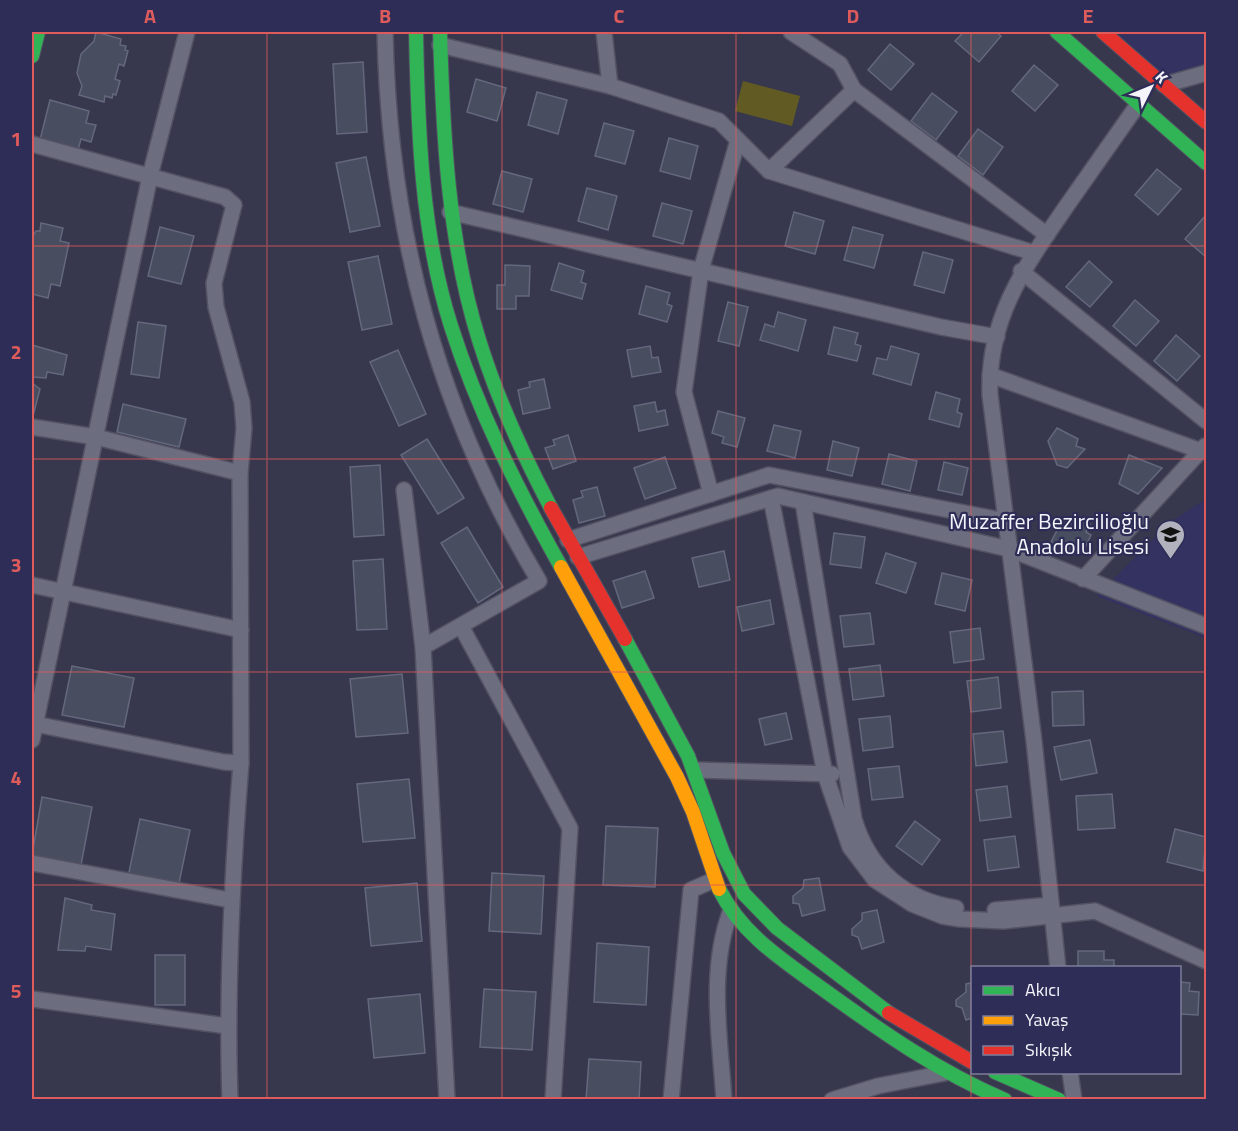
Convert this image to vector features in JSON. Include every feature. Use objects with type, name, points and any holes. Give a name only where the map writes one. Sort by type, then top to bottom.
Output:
[{"type":"street","points":[[32,56],[38,32]]},
{"type":"street","points":[[32,740],[150,176],[187,32]]},
{"type":"street","points":[[385,32],[388,111],[395,172],[405,233],[424,318],[465,438],[499,511],[539,581]]},
{"type":"street","points":[[416,32],[418,101],[428,213],[451,324],[476,395],[564,571],[674,769],[695,818],[714,880],[731,910],[763,945],[904,1050],[945,1073],[1005,1100]]},
{"type":"street","points":[[604,32],[610,86]]},
{"type":"street","points":[[791,32],[840,64],[854,90],[1047,235]]},
{"type":"street","points":[[1057,32],[1206,163]]},
{"type":"street","points":[[1103,32],[1206,122]]},
{"type":"street","points":[[971,1061],[931,1040],[869,999],[753,906],[732,875],[694,770],[674,726],[568,540],[493,381],[469,303],[450,212],[440,38],[610,86],[720,121],[769,171],[1034,254]]},
{"type":"street","points":[[1164,85],[1206,73]]},
{"type":"street","points":[[769,171],[854,90]]},
{"type":"street","points":[[1058,966],[990,375],[999,324],[1021,271],[1139,103]]},
{"type":"street","points":[[711,494],[684,392],[700,270],[738,140]]},
{"type":"street","points":[[32,144],[229,198],[234,205],[214,283],[216,307],[243,402],[244,428],[240,473],[241,762],[230,900],[227,1026],[230,1100]]},
{"type":"street","points":[[450,212],[941,327],[997,337]]},
{"type":"street","points":[[1021,271],[1206,421]]},
{"type":"street","points":[[990,375],[1204,448],[1083,579]]},
{"type":"street","points":[[32,427],[96,437],[240,473]]},
{"type":"street","points":[[568,540],[769,475],[1006,521]]},
{"type":"street","points":[[404,490],[423,647],[447,1100]]},
{"type":"street","points":[[578,557],[778,496],[1009,549],[1206,626]]},
{"type":"street","points":[[771,498],[825,774],[850,847],[875,880],[902,899],[942,916],[1003,921],[1052,910]]},
{"type":"street","points":[[802,502],[854,819],[864,846],[876,866],[897,884],[931,901],[961,909],[1095,911],[1206,961]]},
{"type":"street","points":[[423,647],[539,581],[564,571]]},
{"type":"street","points":[[32,585],[241,630]]},
{"type":"street","points":[[461,626],[570,828],[553,1100]]},
{"type":"street","points":[[35,724],[224,762],[241,762]]},
{"type":"street","points":[[694,770],[847,775]]},
{"type":"street","points":[[32,863],[230,900]]},
{"type":"street","points":[[671,1100],[691,890],[714,880]]},
{"type":"street","points":[[724,1100],[717,968],[722,937],[731,910]]},
{"type":"street","points":[[32,999],[227,1026]]},
{"type":"street","points":[[832,1100],[878,1086],[945,1073]]},
{"type":"street","points":[[999,1074],[1059,1100]]},
{"type":"street","points":[[1070,1074],[1074,1100]]},
{"type":"shaded area","points":[[1114,32],[1206,32],[1206,70],[1167,79]]},
{"type":"shaded area","points":[[743,81],[800,96],[792,126],[735,111]]},
{"type":"shaded area","name":"Muzaffer Bezircilioğlu Anadolu Lisesi","points":[[1206,499],[1206,638],[1097,596],[1169,523]]},
{"type":"building","points":[[96,32],[121,39],[120,45],[126,46],[125,50],[128,51],[124,66],[119,64],[115,79],[120,81],[116,95],[113,94],[112,98],[105,96],[104,102],[79,95],[82,86],[77,73],[81,54],[94,41]]},
{"type":"building","points":[[964,32],[996,32],[1001,36],[979,62],[955,41]]},
{"type":"building","points":[[890,44],[914,64],[891,90],[868,70]]},
{"type":"building","points":[[363,62],[367,132],[337,134],[333,64]]},
{"type":"building","points":[[1034,65],[1058,85],[1035,111],[1012,91]]},
{"type":"building","points":[[476,79],[506,88],[497,121],[467,112]]},
{"type":"building","points":[[537,92],[567,100],[558,134],[528,125]]},
{"type":"building","points":[[932,93],[957,112],[936,140],[911,121]]},
{"type":"building","points":[[50,100],[89,111],[86,123],[96,125],[91,142],[81,139],[78,150],[40,140]]},
{"type":"building","points":[[604,123],[634,131],[625,164],[595,156]]},
{"type":"building","points":[[978,129],[1003,147],[983,175],[958,156]]},
{"type":"building","points":[[669,138],[698,146],[690,179],[660,171]]},
{"type":"building","points":[[366,157],[380,226],[350,232],[336,163]]},
{"type":"building","points":[[1157,169],[1181,189],[1158,215],[1135,195]]},
{"type":"building","points":[[502,171],[532,179],[523,212],[493,204]]},
{"type":"building","points":[[587,188],[617,196],[608,230],[578,221]]},
{"type":"building","points":[[662,203],[692,211],[683,244],[653,236]]},
{"type":"building","points":[[794,212],[824,221],[815,254],[785,246]]},
{"type":"building","points":[[1206,215],[1206,257],[1185,239]]},
{"type":"building","points":[[41,223],[63,228],[60,241],[69,243],[60,286],[51,284],[48,298],[32,294],[32,238],[36,231],[40,231]]},
{"type":"building","points":[[160,227],[194,236],[181,284],[148,276]]},
{"type":"building","points":[[853,227],[883,235],[874,268],[844,260]]},
{"type":"building","points":[[923,252],[953,260],[944,293],[914,285]]},
{"type":"building","points":[[378,256],[392,324],[362,330],[348,262]]},
{"type":"building","points":[[1089,261],[1112,282],[1090,307],[1066,287]]},
{"type":"building","points":[[559,263],[584,271],[581,282],[586,284],[582,299],[551,290]]},
{"type":"building","points":[[505,265],[530,266],[529,296],[516,296],[516,309],[497,309],[497,285],[505,285]]},
{"type":"building","points":[[646,286],[670,293],[667,304],[672,306],[667,322],[639,314]]},
{"type":"building","points":[[1135,300],[1159,321],[1136,346],[1113,326]]},
{"type":"building","points":[[728,302],[748,307],[739,346],[718,341]]},
{"type":"building","points":[[778,312],[806,320],[798,351],[760,340],[765,324],[774,327]]},
{"type":"building","points":[[138,322],[166,326],[159,378],[131,374]]},
{"type":"building","points":[[834,327],[858,333],[855,344],[861,346],[857,361],[828,354]]},
{"type":"building","points":[[1176,335],[1200,356],[1177,381],[1154,361]]},
{"type":"building","points":[[32,345],[67,355],[63,375],[47,372],[46,378],[32,377]]},
{"type":"building","points":[[650,346],[652,358],[658,357],[661,372],[632,377],[627,350]]},
{"type":"building","points":[[891,346],[919,354],[911,385],[873,374],[877,358],[887,360]]},
{"type":"building","points":[[398,350],[426,414],[399,426],[370,362]]},
{"type":"building","points":[[544,379],[550,408],[523,414],[518,390],[530,387],[529,382]]},
{"type":"building","points":[[32,383],[40,389],[32,420]]},
{"type":"building","points":[[936,392],[960,399],[957,412],[962,414],[959,427],[929,419]]},
{"type":"building","points":[[655,402],[657,412],[665,410],[668,425],[639,431],[634,406]]},
{"type":"building","points":[[123,404],[186,419],[179,447],[117,432]]},
{"type":"building","points":[[718,411],[745,418],[737,447],[722,443],[724,437],[712,433]]},
{"type":"building","points":[[774,425],[801,431],[795,458],[767,451]]},
{"type":"building","points":[[1057,428],[1078,439],[1076,446],[1085,449],[1067,468],[1057,465],[1048,441]]},
{"type":"building","points":[[568,435],[576,461],[553,469],[545,448],[555,445],[553,440]]},
{"type":"building","points":[[427,439],[464,498],[438,514],[401,455]]},
{"type":"building","points":[[833,441],[859,448],[852,476],[827,470]]},
{"type":"building","points":[[889,454],[917,461],[910,491],[882,484]]},
{"type":"building","points":[[1129,455],[1162,468],[1138,494],[1119,484]]},
{"type":"building","points":[[665,457],[676,488],[645,499],[634,468]]},
{"type":"building","points":[[944,462],[968,468],[962,495],[938,490]]},
{"type":"building","points":[[380,465],[384,535],[354,537],[350,467]]},
{"type":"building","points":[[597,487],[605,516],[579,523],[573,500],[583,497],[581,491]]},
{"type":"building","points":[[1064,517],[1079,525],[1081,520],[1090,524],[1086,532],[1091,535],[1084,550],[1078,547],[1074,554],[1051,542]]},
{"type":"building","points":[[467,527],[503,587],[478,603],[441,543]]},
{"type":"building","points":[[834,533],[865,537],[861,568],[830,564]]},
{"type":"building","points":[[724,551],[730,580],[699,587],[692,558]]},
{"type":"building","points":[[886,553],[916,563],[906,593],[876,583]]},
{"type":"building","points":[[383,559],[387,629],[357,630],[353,561]]},
{"type":"building","points":[[645,571],[654,598],[622,608],[613,581]]},
{"type":"building","points":[[942,573],[972,580],[965,611],[935,604]]},
{"type":"building","points":[[770,600],[774,624],[742,631],[737,607]]},
{"type":"building","points":[[870,613],[874,644],[844,647],[840,616]]},
{"type":"building","points":[[980,628],[984,659],[954,663],[950,632]]},
{"type":"building","points":[[880,665],[884,696],[853,700],[849,669]]},
{"type":"building","points":[[72,666],[134,678],[124,727],[62,715]]},
{"type":"building","points":[[402,674],[408,733],[356,737],[350,679]]},
{"type":"building","points":[[998,677],[1001,708],[971,712],[967,681]]},
{"type":"building","points":[[1083,691],[1084,725],[1053,726],[1052,692]]},
{"type":"building","points":[[786,713],[792,739],[765,745],[759,719]]},
{"type":"building","points":[[890,716],[893,747],[863,751],[859,719]]},
{"type":"building","points":[[1003,731],[1007,762],[976,766],[973,734]]},
{"type":"building","points":[[1090,740],[1097,773],[1061,780],[1054,747]]},
{"type":"building","points":[[899,766],[903,797],[872,800],[868,769]]},
{"type":"building","points":[[409,779],[415,838],[363,842],[357,784]]},
{"type":"building","points":[[1007,786],[1011,817],[980,821],[976,790]]},
{"type":"building","points":[[1112,794],[1115,828],[1078,830],[1076,796]]},
{"type":"building","points":[[42,797],[92,807],[81,865],[32,855]]},
{"type":"building","points":[[140,819],[190,830],[178,888],[128,877]]},
{"type":"building","points":[[915,821],[940,840],[922,865],[896,846]]},
{"type":"building","points":[[606,826],[658,828],[655,887],[603,885]]},
{"type":"building","points":[[1175,829],[1206,837],[1203,871],[1167,862]]},
{"type":"building","points":[[1015,836],[1019,867],[988,871],[984,840]]},
{"type":"building","points":[[492,873],[544,876],[541,934],[489,931]]},
{"type":"building","points":[[819,878],[825,910],[802,916],[799,904],[793,903],[793,896],[803,888],[804,880]]},
{"type":"building","points":[[417,883],[422,941],[371,946],[365,888]]},
{"type":"building","points":[[65,898],[92,905],[91,910],[115,914],[111,950],[86,946],[85,951],[58,950]]},
{"type":"building","points":[[877,910],[884,942],[862,949],[858,937],[852,935],[852,929],[862,920],[862,913]]},
{"type":"building","points":[[597,943],[649,947],[646,1005],[594,1002]]},
{"type":"building","points":[[1078,951],[1104,951],[1104,960],[1114,960],[1114,966],[1078,966]]},
{"type":"building","points":[[155,955],[185,955],[185,1005],[155,1005]]},
{"type":"building","points":[[1181,982],[1190,983],[1189,991],[1199,992],[1198,1015],[1181,1014]]},
{"type":"building","points":[[971,983],[971,1018],[966,1020],[962,1008],[956,1006],[956,1000],[966,992],[966,984]]},
{"type":"building","points":[[484,989],[536,992],[532,1050],[480,1047]]},
{"type":"building","points":[[420,994],[425,1053],[374,1058],[368,999]]},
{"type":"building","points":[[589,1059],[641,1062],[639,1100],[586,1100]]},
{"type":"traffic: fast","points":[[32,56],[38,32]]},
{"type":"traffic: fast","points":[[416,32],[423,180],[427,218],[441,290],[462,358],[486,419],[529,509],[561,567]]},
{"type":"traffic: fast","points":[[440,32],[445,149],[460,265],[479,340],[502,405],[551,508]]},
{"type":"traffic: fast","points":[[1057,32],[1206,163]]},
{"type":"traffic: fast","points":[[625,639],[688,756],[723,853],[744,894],[777,928],[889,1013]]},
{"type":"traffic: fast","points":[[719,889],[728,905],[752,934],[794,968],[867,1021],[934,1064],[1005,1100]]},
{"type":"traffic: fast","points":[[1000,1074],[1059,1100]]},
{"type":"traffic: slow","points":[[561,567],[677,777],[693,812],[719,889]]},
{"type":"traffic: jam","points":[[1103,32],[1206,122]]},
{"type":"traffic: jam","points":[[551,508],[625,639]]},
{"type":"traffic: jam","points":[[889,1013],[971,1061]]},
{"type":"place","name":"Muzaffer Bezircilioğlu Anadolu Lisesi","points":[[1170,560]]}]
